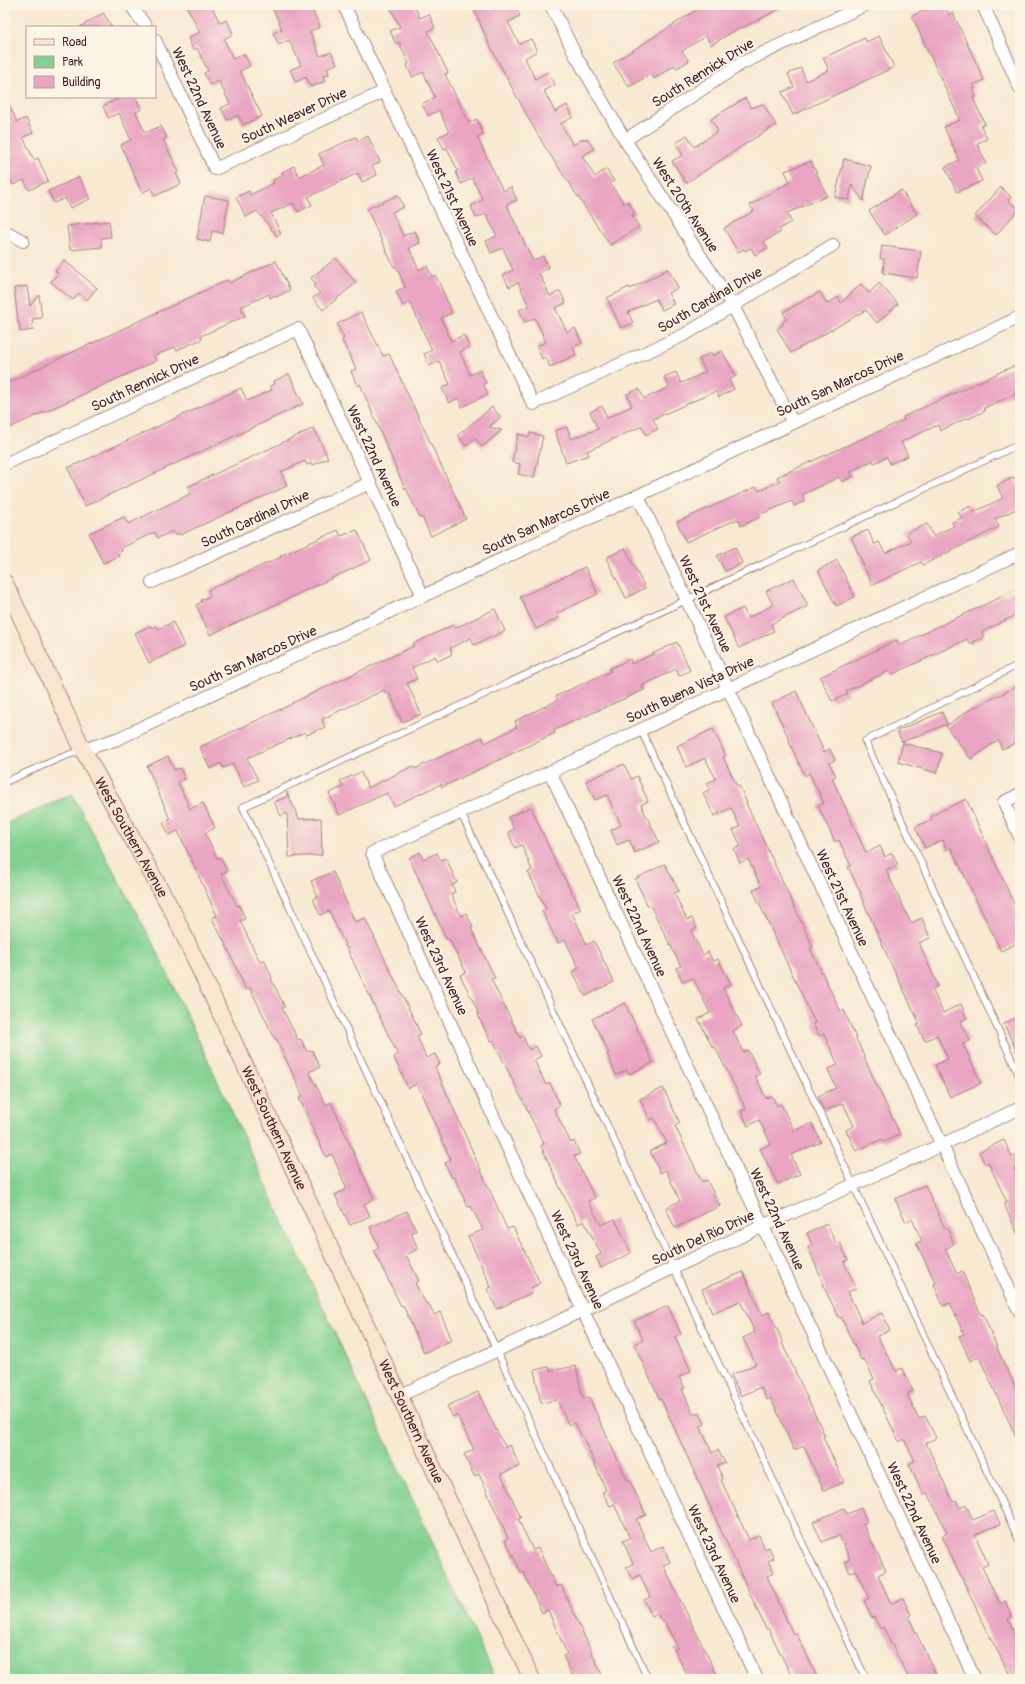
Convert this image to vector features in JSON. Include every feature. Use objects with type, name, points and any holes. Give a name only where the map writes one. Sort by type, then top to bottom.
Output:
[{"type":"main road","name":"West Southern Avenue","points":[[5,583],[84,750],[173,912],[532,1679]]},
{"type":"street","points":[[131,5],[145,26]]},
{"type":"street","name":"West 21st Avenue","points":[[344,5],[533,404]]},
{"type":"street","name":"West 20th Avenue","points":[[551,5],[576,56],[624,140],[733,306],[793,423]]},
{"type":"street","name":"South Rennick Drive","points":[[624,140],[742,63],[865,5]]},
{"type":"street","points":[[983,5],[1020,88]]},
{"type":"street","name":"West 22nd Avenue","points":[[156,42],[215,169]]},
{"type":"street","name":"South Weaver Drive","points":[[215,169],[385,91]]},
{"type":"street","points":[[5,231],[23,241]]},
{"type":"street","name":"South Cardinal Drive","points":[[533,404],[684,335],[833,245]]},
{"type":"street","name":"South San Marcos Drive","points":[[84,750],[117,739],[1020,317]]},
{"type":"street","name":"South Rennick Drive","points":[[5,464],[298,329]]},
{"type":"street","name":"West 22nd Avenue","points":[[298,329],[423,596]]},
{"type":"street","name":"South Cardinal Drive","points":[[152,582],[370,483]]},
{"type":"street","name":"West 21st Avenue","points":[[638,496],[1020,1312]]},
{"type":"street","name":"South Buena Vista Drive","points":[[372,853],[641,730],[1020,553]]},
{"type":"street","name":"West 22nd Avenue","points":[[550,772],[975,1679]]},
{"type":"street","points":[[1020,794],[1004,802],[1020,837]]},
{"type":"street","name":"West 23rd Avenue","points":[[372,853],[583,1310],[756,1679]]},
{"type":"street","name":"South Del Rio Drive","points":[[400,1396],[1020,1108]]},
{"type":"lane","points":[[648,1679],[497,1350],[243,807],[1020,444]]},
{"type":"lane","points":[[1020,664],[865,741],[1020,1077]]},
{"type":"lane","points":[[641,730],[1020,1542]]},
{"type":"lane","points":[[5,782],[60,758],[84,750]]},
{"type":"lane","points":[[461,813],[866,1679]]},
{"type":"green space","points":[[72,794],[156,949],[496,1679],[5,1679],[5,824]]},
{"type":"building","points":[[186,5],[211,5],[220,23],[227,20],[233,34],[224,39],[233,59],[244,54],[250,66],[240,71],[262,116],[243,125],[238,115],[227,120],[221,108],[230,104],[219,81],[210,85],[204,73],[208,71],[197,48],[193,50],[188,38],[200,32]]},
{"type":"building","points":[[271,5],[310,5],[320,27],[310,31],[320,56],[331,52],[337,64],[327,68],[329,74],[323,76],[325,81],[311,87],[306,77],[296,82],[290,70],[301,65],[289,40],[279,45],[273,33],[282,29]]},
{"type":"building","points":[[389,5],[414,5],[420,18],[429,14],[435,28],[428,31],[448,73],[445,74],[469,123],[477,119],[483,134],[477,137],[503,191],[511,187],[517,200],[507,204],[533,261],[543,256],[549,268],[539,273],[550,296],[560,291],[566,303],[555,308],[567,332],[575,328],[582,343],[573,347],[576,355],[550,367],[546,357],[542,359],[537,346],[546,342],[535,318],[525,322],[519,310],[529,306],[518,282],[509,287],[503,275],[513,270],[503,248],[491,253],[486,241],[497,236],[486,214],[476,218],[471,206],[483,200],[472,178],[461,184],[456,172],[458,171],[447,148],[444,149],[438,137],[449,132],[439,110],[428,116],[422,104],[435,97],[423,72],[412,77],[407,65],[409,64],[399,42],[396,44],[390,31],[400,27]]},
{"type":"building","points":[[472,5],[514,5],[520,16],[508,22],[519,44],[531,39],[537,51],[525,58],[535,79],[548,72],[555,85],[544,91],[555,112],[567,105],[573,117],[561,124],[573,145],[583,139],[587,139],[594,149],[582,156],[595,177],[606,169],[614,181],[610,183],[624,204],[628,201],[635,213],[632,215],[639,227],[610,245],[545,147],[526,114],[489,44]]},
{"type":"building","points":[[704,5],[787,5],[742,28],[741,27],[711,45],[706,36],[682,51],[689,61],[677,68],[675,65],[654,79],[651,74],[629,87],[613,63]]},
{"type":"building","points":[[936,5],[944,5],[949,15],[953,13],[984,80],[973,85],[975,89],[973,90],[976,97],[973,98],[985,124],[981,126],[987,139],[977,143],[986,163],[976,168],[982,181],[957,192],[945,167],[959,160],[944,127],[960,120],[912,16]]},
{"type":"building","points":[[103,13],[111,26],[82,26]]},
{"type":"building","points":[[879,36],[894,67],[793,115],[782,92],[794,87],[788,74],[801,68],[806,81],[829,70],[823,58],[865,38],[866,42]]},
{"type":"building","points":[[5,96],[17,122],[26,118],[33,133],[23,137],[34,160],[38,158],[48,181],[29,190],[24,180],[13,185],[5,168]]},
{"type":"building","points":[[120,98],[136,98],[142,109],[136,112],[145,133],[161,126],[167,138],[163,140],[179,172],[176,173],[181,184],[155,196],[151,188],[142,193],[121,145],[131,140],[119,113],[108,118],[103,106]]},
{"type":"building","points":[[745,98],[751,108],[763,104],[776,125],[686,183],[672,161],[683,155],[676,143],[687,135],[694,147],[718,131],[711,119]]},
{"type":"building","points":[[368,136],[380,162],[372,166],[377,175],[362,182],[358,173],[308,197],[312,205],[298,212],[293,203],[271,213],[281,234],[277,236],[257,211],[246,217],[236,197],[249,191],[250,195],[274,183],[273,180],[283,175],[282,172],[294,166],[299,177],[324,165],[319,154],[356,137],[358,141]]},
{"type":"building","points":[[844,159],[871,166],[863,201],[852,185],[849,200],[835,197]]},
{"type":"building","points":[[811,161],[827,196],[787,213],[791,222],[779,229],[781,232],[764,242],[768,248],[755,255],[751,248],[738,252],[724,228],[754,211],[750,205],[790,182],[785,171]]},
{"type":"building","points":[[79,177],[90,199],[70,208],[65,198],[54,203],[48,191]]},
{"type":"building","points":[[1001,187],[1011,197],[1008,200],[1019,209],[996,235],[975,216]]},
{"type":"building","points":[[901,190],[917,214],[885,235],[869,211]]},
{"type":"building","points":[[398,195],[404,207],[392,212],[403,236],[415,231],[420,243],[409,248],[419,270],[427,266],[432,277],[435,275],[441,287],[452,313],[441,318],[451,341],[464,335],[469,347],[460,352],[470,375],[480,370],[486,383],[483,384],[488,394],[462,407],[458,398],[449,403],[442,388],[450,384],[439,361],[429,366],[424,354],[432,350],[410,302],[403,306],[396,291],[405,287],[367,209]]},
{"type":"building","points":[[205,196],[229,200],[223,233],[212,231],[210,242],[197,239]]},
{"type":"building","points":[[109,221],[111,237],[101,238],[102,247],[70,250],[67,226]]},
{"type":"building","points":[[882,246],[921,251],[917,278],[883,273],[884,259],[880,259]]},
{"type":"building","points":[[336,258],[356,283],[323,310],[313,298],[320,293],[313,286],[316,284],[311,278]]},
{"type":"building","points":[[64,260],[97,288],[87,300],[79,293],[73,300],[51,282],[58,273],[55,271]]},
{"type":"building","points":[[276,261],[290,290],[276,297],[275,295],[270,298],[269,294],[241,307],[245,316],[201,336],[202,339],[177,350],[175,347],[154,356],[156,361],[5,430],[5,384],[228,280],[229,283]]},
{"type":"building","points":[[668,269],[678,288],[668,293],[674,304],[662,310],[656,299],[628,312],[633,323],[621,328],[607,298],[629,287],[630,289]]},
{"type":"building","points":[[879,283],[898,304],[877,323],[866,310],[791,353],[777,329],[783,325],[782,323],[787,319],[783,312],[820,292],[827,304],[838,297],[841,303],[861,284],[869,293]]},
{"type":"building","points":[[27,286],[30,306],[39,295],[42,318],[32,319],[33,330],[20,332],[19,322],[17,322],[14,288]]},
{"type":"building","points":[[361,312],[383,356],[389,354],[466,519],[431,536],[422,517],[420,518],[406,488],[405,489],[360,384],[357,386],[351,371],[356,369],[342,340],[344,339],[337,324]]},
{"type":"building","points":[[722,351],[736,376],[729,380],[734,389],[719,397],[716,391],[653,419],[658,429],[646,435],[642,426],[587,451],[589,455],[566,463],[555,431],[567,427],[571,439],[598,429],[590,412],[602,406],[607,418],[632,406],[627,394],[639,389],[644,399],[669,387],[664,377],[676,372],[681,383],[706,372],[699,359],[711,353],[712,356]]},
{"type":"building","points":[[1020,363],[1020,392],[984,408],[985,411],[940,431],[938,425],[901,442],[908,456],[890,464],[887,457],[874,463],[873,460],[850,472],[853,476],[842,482],[839,477],[802,495],[805,501],[794,506],[792,501],[759,515],[760,517],[741,526],[738,519],[686,542],[677,522],[756,487],[759,491],[780,481],[777,477],[904,420],[903,417]]},
{"type":"building","points":[[289,374],[303,404],[85,506],[68,468],[241,388],[247,401],[272,390],[270,386],[275,384],[274,381]]},
{"type":"building","points":[[492,407],[501,417],[489,427],[502,430],[482,447],[475,438],[466,446],[458,435]]},
{"type":"building","points":[[314,428],[328,458],[313,465],[312,463],[307,465],[305,461],[281,472],[287,486],[180,535],[179,533],[175,535],[173,531],[158,538],[155,532],[121,548],[122,551],[118,554],[119,556],[103,563],[89,533],[124,517],[128,524],[190,494],[187,487]]},
{"type":"building","points":[[530,433],[543,436],[534,478],[518,474],[520,464],[512,462],[518,434],[529,437]]},
{"type":"building","points":[[1014,477],[1020,489],[1020,507],[995,519],[999,527],[923,565],[921,562],[872,585],[851,537],[868,530],[874,544],[879,542],[885,553],[911,541],[907,533],[927,524],[933,536],[954,526],[952,522],[962,518],[958,512],[971,506],[974,512],[1003,498],[997,486]]},
{"type":"building","points":[[338,530],[341,536],[357,530],[371,560],[210,635],[196,605],[202,602],[201,600],[210,596],[208,590]]},
{"type":"building","points":[[735,547],[742,563],[725,571],[717,556]]},
{"type":"building","points":[[625,548],[645,588],[626,598],[606,558]]},
{"type":"building","points":[[837,560],[855,597],[836,606],[818,570]]},
{"type":"building","points":[[585,567],[598,594],[557,613],[559,618],[536,629],[520,597]]},
{"type":"building","points":[[794,578],[808,606],[771,624],[774,631],[739,648],[724,617],[743,608],[748,618],[773,605],[766,591]]},
{"type":"building","points":[[1020,588],[1020,613],[982,632],[984,637],[970,644],[967,639],[891,675],[889,671],[846,691],[848,694],[832,701],[820,677],[897,640],[899,645]]},
{"type":"building","points":[[495,609],[505,631],[474,645],[471,638],[450,648],[452,654],[438,661],[435,656],[412,668],[417,679],[407,683],[421,714],[402,722],[389,692],[386,693],[384,690],[322,719],[325,727],[306,735],[305,732],[247,758],[258,780],[244,787],[233,764],[223,768],[221,763],[210,769],[200,747],[414,646],[413,644],[453,625],[455,628]]},
{"type":"building","points":[[173,622],[184,646],[149,663],[135,633],[150,626],[152,628],[156,626],[158,629]]},
{"type":"building","points":[[677,642],[690,670],[679,676],[676,669],[642,686],[644,690],[554,730],[555,733],[442,787],[441,784],[394,806],[387,793],[339,815],[329,793],[343,787],[340,781],[361,772],[368,788],[413,766],[415,769],[482,737],[485,743],[517,727],[515,721],[558,700],[556,696],[611,671],[609,669],[630,659],[632,664]]},
{"type":"building","points":[[1020,685],[1020,741],[1002,749],[998,740],[971,759],[946,726],[969,710]]},
{"type":"building","points":[[796,691],[824,752],[830,749],[835,760],[829,763],[836,776],[832,778],[866,853],[880,846],[885,857],[892,853],[898,865],[886,870],[911,923],[922,918],[930,938],[919,943],[938,986],[932,989],[943,1013],[961,1004],[967,1018],[960,1022],[970,1041],[963,1044],[981,1083],[950,1097],[935,1065],[948,1059],[937,1035],[925,1041],[917,1025],[920,1024],[891,964],[860,894],[861,893],[848,867],[851,866],[839,840],[835,842],[818,806],[824,803],[809,773],[805,776],[772,703]]},
{"type":"building","points":[[942,712],[947,724],[902,742],[897,731]]},
{"type":"building","points":[[713,729],[726,756],[723,757],[737,786],[739,785],[813,947],[810,948],[841,1012],[844,1010],[871,1073],[900,1134],[884,1142],[882,1139],[856,1151],[846,1130],[854,1126],[843,1103],[824,1111],[818,1096],[836,1088],[828,1069],[838,1065],[824,1034],[819,1036],[813,1024],[815,1023],[753,890],[761,886],[748,859],[740,863],[734,849],[741,846],[733,830],[740,827],[731,808],[714,816],[703,793],[710,789],[707,783],[716,779],[705,758],[686,767],[677,746]]},
{"type":"building","points":[[903,743],[942,753],[937,773],[898,762]]},
{"type":"building","points":[[168,756],[174,770],[180,768],[185,779],[178,782],[190,809],[203,803],[215,828],[205,833],[217,858],[220,857],[227,871],[221,874],[237,906],[239,905],[245,919],[240,921],[260,962],[264,959],[272,978],[271,979],[285,1007],[282,1008],[298,1040],[301,1039],[307,1052],[312,1050],[320,1067],[309,1072],[326,1105],[331,1102],[374,1199],[364,1204],[370,1216],[350,1225],[335,1195],[347,1189],[332,1154],[326,1157],[299,1098],[303,1096],[276,1038],[275,1039],[250,988],[246,990],[229,951],[212,918],[217,916],[178,831],[169,835],[163,823],[170,819],[147,766]]},
{"type":"building","points":[[624,764],[631,779],[637,776],[648,801],[641,805],[659,842],[635,853],[629,840],[617,845],[611,830],[621,825],[607,795],[595,800],[586,781]]},
{"type":"building","points":[[287,792],[299,819],[321,818],[322,855],[289,857],[287,813],[281,816],[274,802],[287,797]]},
{"type":"building","points":[[966,799],[1020,917],[1020,942],[1001,951],[951,848],[947,850],[943,840],[925,848],[915,827],[932,819],[931,816]]},
{"type":"building","points":[[531,807],[554,859],[581,909],[572,913],[587,945],[594,941],[614,982],[585,996],[573,972],[579,968],[565,940],[558,943],[542,911],[546,909],[528,872],[532,870],[522,845],[515,848],[508,832],[514,829],[508,817]]},
{"type":"building","points":[[420,852],[423,859],[437,853],[440,860],[446,858],[457,883],[452,885],[455,892],[451,894],[461,916],[466,913],[473,927],[471,928],[495,978],[491,979],[520,1038],[523,1036],[529,1050],[536,1046],[541,1056],[534,1060],[546,1085],[550,1083],[560,1105],[554,1109],[571,1143],[574,1141],[580,1154],[574,1156],[595,1198],[588,1201],[601,1225],[615,1219],[631,1253],[601,1268],[596,1257],[601,1254],[584,1221],[578,1224],[562,1192],[541,1146],[544,1144],[493,1040],[491,1041],[478,1016],[476,1007],[460,975],[466,972],[449,939],[447,940],[409,858]]},
{"type":"building","points":[[665,864],[679,891],[674,893],[687,920],[692,918],[697,928],[691,931],[703,955],[708,952],[713,961],[718,959],[731,984],[723,988],[742,1026],[733,1031],[743,1052],[748,1050],[760,1074],[755,1076],[766,1098],[772,1096],[777,1106],[781,1104],[794,1131],[812,1123],[821,1142],[791,1155],[800,1174],[778,1184],[760,1149],[771,1144],[759,1120],[748,1126],[741,1111],[746,1109],[715,1047],[713,1048],[698,1019],[710,1013],[693,978],[683,982],[676,968],[681,966],[635,879]]},
{"type":"building","points":[[333,872],[355,922],[365,918],[421,1034],[417,1036],[426,1058],[435,1054],[440,1064],[435,1067],[507,1229],[513,1227],[540,1283],[531,1288],[533,1292],[497,1309],[487,1289],[491,1287],[468,1236],[483,1230],[471,1206],[468,1207],[454,1177],[452,1178],[445,1163],[451,1160],[417,1084],[408,1088],[394,1057],[398,1055],[329,911],[320,915],[313,899],[318,897],[311,881]]},
{"type":"building","points":[[625,1003],[653,1063],[629,1074],[627,1070],[616,1075],[607,1054],[609,1053],[592,1019]]},
{"type":"building","points":[[1020,1016],[1020,1058],[1004,1024]]},
{"type":"building","points":[[663,1088],[680,1123],[675,1126],[702,1182],[707,1180],[720,1206],[675,1228],[666,1208],[680,1201],[666,1170],[660,1173],[650,1151],[667,1143],[654,1118],[650,1120],[640,1099]]},
{"type":"building","points":[[1004,1140],[1012,1157],[1020,1153],[1020,1166],[1014,1169],[1020,1180],[1020,1239],[1004,1204],[1007,1202],[988,1162],[985,1164],[979,1152]]},
{"type":"building","points":[[925,1185],[945,1229],[947,1228],[954,1244],[945,1249],[957,1274],[962,1271],[981,1315],[983,1314],[1004,1364],[1020,1396],[1020,1445],[979,1357],[970,1361],[959,1336],[964,1334],[950,1303],[943,1306],[934,1284],[936,1283],[916,1243],[922,1241],[912,1219],[906,1222],[895,1199]]},
{"type":"building","points":[[407,1211],[416,1231],[411,1233],[418,1249],[406,1255],[419,1281],[415,1283],[426,1304],[428,1303],[434,1315],[440,1312],[452,1340],[424,1353],[403,1305],[401,1306],[374,1251],[379,1248],[370,1227]]},
{"type":"building","points":[[827,1224],[836,1244],[840,1242],[848,1260],[844,1262],[856,1288],[848,1292],[862,1323],[882,1313],[890,1330],[877,1336],[896,1371],[902,1368],[913,1391],[907,1394],[919,1419],[925,1416],[936,1438],[926,1443],[953,1502],[956,1500],[960,1508],[966,1505],[973,1520],[994,1511],[1000,1524],[975,1535],[988,1564],[982,1567],[1000,1604],[1005,1601],[1012,1617],[1008,1619],[1020,1644],[1020,1675],[1012,1679],[986,1629],[942,1536],[947,1533],[928,1493],[924,1495],[909,1464],[915,1461],[904,1439],[899,1442],[870,1381],[874,1379],[864,1359],[861,1360],[841,1317],[839,1318],[823,1285],[808,1247],[812,1245],[807,1233]]},
{"type":"building","points":[[743,1272],[762,1315],[769,1312],[844,1482],[824,1491],[804,1446],[794,1450],[771,1398],[767,1400],[761,1387],[741,1396],[731,1375],[756,1364],[743,1338],[755,1332],[740,1301],[712,1313],[702,1289]]},
{"type":"building","points":[[668,1306],[681,1334],[675,1337],[691,1371],[679,1377],[685,1388],[682,1389],[693,1414],[699,1412],[705,1424],[700,1426],[712,1453],[718,1450],[725,1463],[717,1466],[723,1479],[721,1480],[749,1540],[759,1535],[765,1549],[769,1547],[774,1558],[768,1561],[774,1573],[767,1576],[793,1634],[796,1632],[818,1679],[793,1679],[768,1628],[766,1629],[661,1399],[660,1400],[634,1344],[643,1340],[634,1321]]},
{"type":"building","points":[[576,1366],[583,1399],[589,1397],[627,1480],[629,1479],[646,1515],[636,1519],[651,1552],[663,1546],[670,1562],[663,1565],[719,1679],[689,1679],[674,1649],[678,1648],[664,1621],[662,1622],[657,1613],[652,1616],[644,1600],[650,1597],[640,1575],[632,1579],[626,1567],[633,1564],[623,1541],[630,1538],[614,1504],[610,1506],[602,1492],[606,1490],[583,1437],[575,1423],[569,1426],[557,1400],[541,1403],[534,1370],[549,1367],[550,1371]]},
{"type":"building","points":[[478,1392],[500,1438],[506,1447],[510,1445],[520,1466],[501,1474],[521,1518],[518,1519],[533,1550],[538,1548],[556,1587],[561,1585],[604,1679],[574,1679],[563,1656],[567,1654],[548,1610],[542,1613],[523,1571],[521,1572],[505,1540],[508,1538],[479,1474],[474,1476],[464,1454],[474,1450],[457,1415],[453,1417],[447,1406]]},
{"type":"building","points":[[844,1508],[847,1514],[861,1508],[867,1522],[863,1524],[886,1571],[878,1575],[891,1604],[903,1598],[911,1615],[908,1616],[938,1679],[909,1679],[883,1627],[880,1629],[874,1617],[872,1618],[864,1601],[869,1598],[855,1570],[850,1573],[845,1562],[850,1559],[839,1535],[822,1542],[813,1522]]}]
